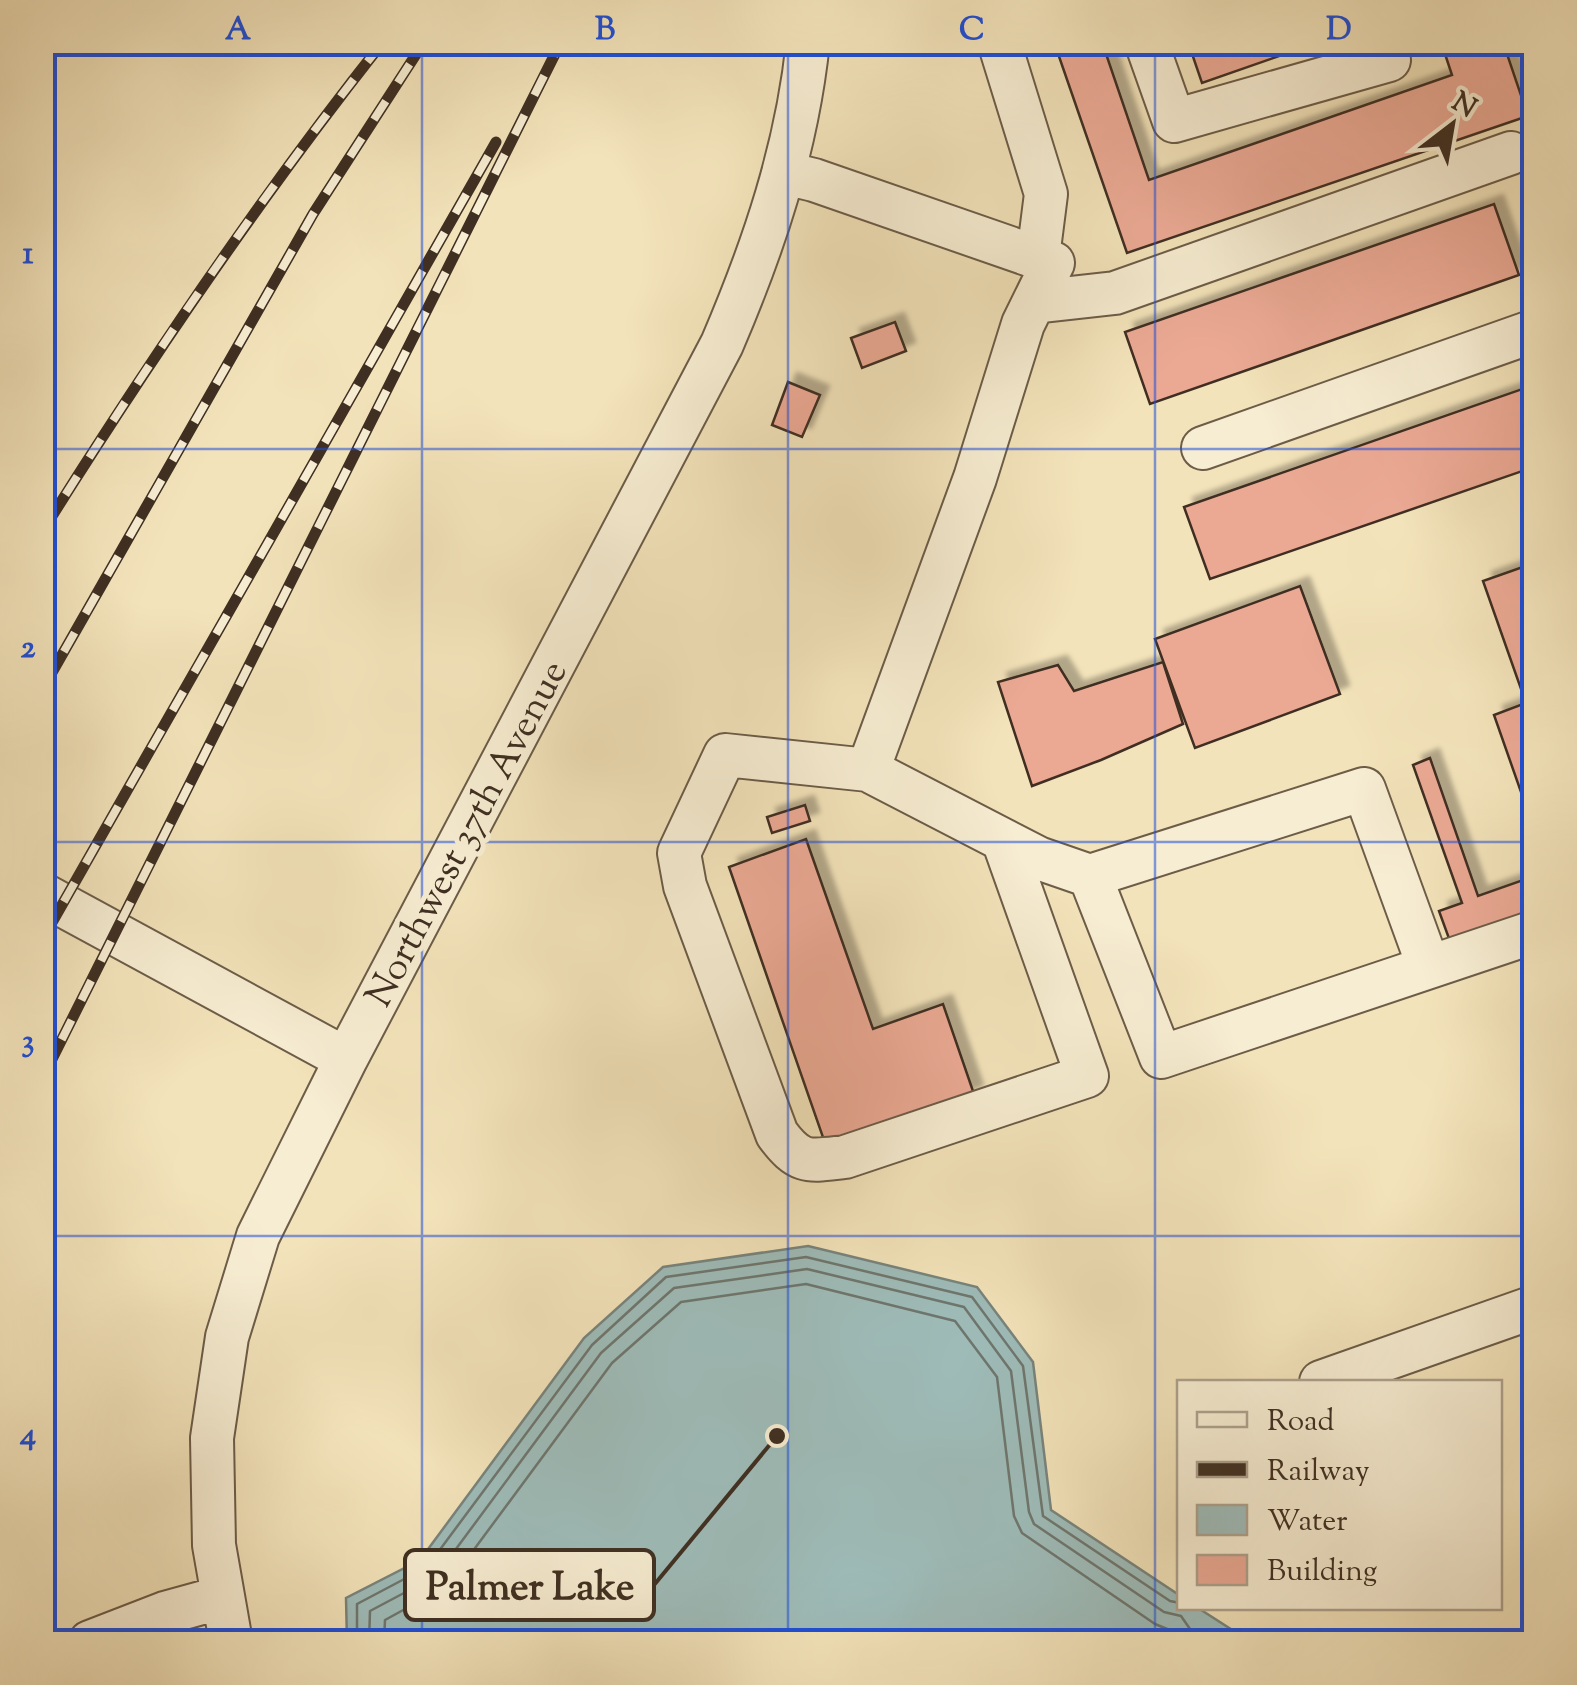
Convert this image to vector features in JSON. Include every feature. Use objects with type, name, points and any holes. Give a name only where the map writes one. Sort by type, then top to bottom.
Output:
[{"type":"street","name":"Northwest 37th Avenue","points":[[232,1642],[214,1544],[212,1438],[227,1336],[258,1236],[346,1059],[714,359],[746,288],[786,174],[802,97],[808,42]]},
{"type":"street","points":[[999,42],[1046,194],[1038,257]]},
{"type":"street","points":[[1146,42],[1174,120],[1389,60],[1383,42]]},
{"type":"street","points":[[1034,302],[1114,292],[1511,153]]},
{"type":"street","points":[[786,174],[1052,263],[1023,324],[975,478],[868,770]]},
{"type":"street","points":[[1203,448],[1534,331]]},
{"type":"street","points":[[1004,840],[1087,1076],[845,1157],[814,1161],[792,1155],[776,1134],[684,886],[679,853],[725,755],[868,770],[1004,840],[1038,858],[1090,876],[1364,789],[1428,965]]},
{"type":"street","points":[[1090,876],[1161,1057],[1534,932]]},
{"type":"street","points":[[42,894],[346,1059]]},
{"type":"street","points":[[1327,1380],[1534,1307]]},
{"type":"street","points":[[90,1642],[165,1613],[224,1597]]},
{"type":"water","points":[[808,1246],[977,1287],[1033,1362],[1051,1510],[1177,1594],[1177,1610],[1201,1610],[1251,1642],[347,1642],[346,1598],[420,1560],[584,1338],[663,1267]]},
{"type":"building","points":[[1054,42],[1102,42],[1149,180],[1452,75],[1441,42],[1503,42],[1528,116],[1127,253]]},
{"type":"building","points":[[1188,42],[1319,42],[1202,83]]},
{"type":"building","points":[[1494,204],[1519,275],[1150,404],[1125,332]]},
{"type":"building","points":[[895,322],[906,351],[862,368],[851,338]]},
{"type":"building","points":[[788,382],[820,395],[802,437],[772,425]]},
{"type":"building","points":[[1534,385],[1534,467],[1210,579],[1184,507]]},
{"type":"building","points":[[1534,563],[1534,829],[1494,715],[1526,703],[1483,581]]},
{"type":"building","points":[[1300,586],[1340,694],[1195,748],[1155,639]]},
{"type":"building","points":[[1163,662],[1183,724],[1032,786],[998,682],[1058,665],[1074,691]]},
{"type":"building","points":[[1430,758],[1478,896],[1523,880],[1527,892],[1534,889],[1534,905],[1529,907],[1532,916],[1451,944],[1439,911],[1462,903],[1413,765]]},
{"type":"building","points":[[805,805],[810,821],[772,833],[767,817]]},
{"type":"building","points":[[806,839],[873,1029],[943,1004],[974,1094],[826,1146],[729,867]]},
{"type":"railway","points":[[42,532],[206,282],[383,42]]},
{"type":"railway","points":[[42,690],[313,214],[424,42]]},
{"type":"railway","points":[[42,1079],[561,42]]},
{"type":"railway","points":[[42,940],[496,142]]},
{"type":"place","name":"Palmer Lake","points":[[777,1436]]}]
